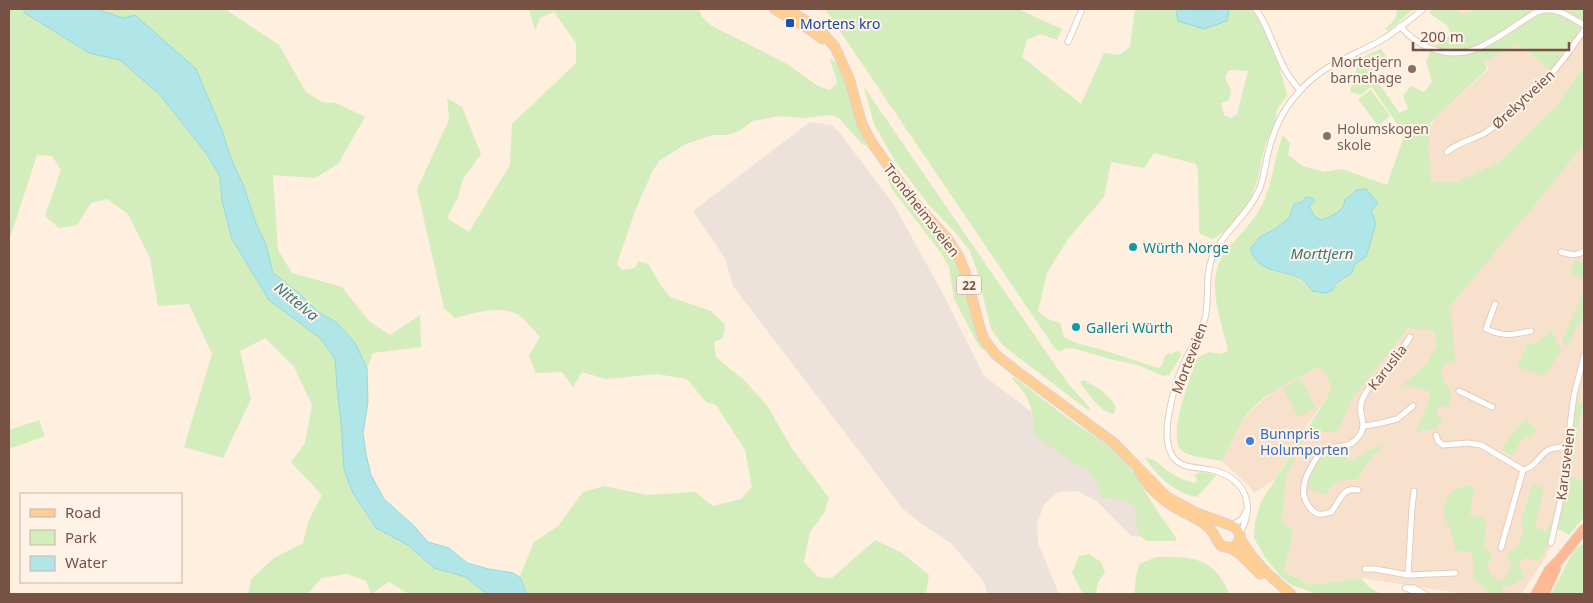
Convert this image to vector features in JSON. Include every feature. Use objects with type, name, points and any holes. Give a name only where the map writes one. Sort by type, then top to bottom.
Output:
[{"type":"highway","points":[[1536,594],[1550,570],[1584,528]]},
{"type":"highway","points":[[1544,594],[1560,559]]},
{"type":"main road","name":"Trondheimsveien","points":[[774,9],[816,34],[842,62]]},
{"type":"main road","name":"Trondheimsveien","points":[[787,9],[813,25],[835,47],[849,78],[862,124],[872,143],[913,201],[950,242],[960,257],[980,328],[991,349],[1015,370],[1114,443],[1139,471],[1172,501],[1196,513],[1230,525]]},
{"type":"main road","name":"Trondheimsveien","points":[[1139,471],[1158,496],[1169,505],[1204,524],[1217,537]]},
{"type":"main road","name":"22","points":[[1230,525],[1238,528],[1247,550],[1262,568],[1282,588],[1291,594]]},
{"type":"main road","points":[[1217,537],[1220,529],[1230,525]]},
{"type":"main road","points":[[1231,548],[1238,544],[1240,536]]},
{"type":"main road","name":"22","points":[[1217,537],[1221,546],[1231,548],[1282,594]]},
{"type":"street","points":[[1068,42],[1082,9]]},
{"type":"street","points":[[1256,9],[1286,73],[1300,90]]},
{"type":"street","name":"Morteveien","points":[[1247,509],[1244,493],[1232,479],[1215,471],[1184,465],[1175,459],[1168,447],[1167,430],[1180,372],[1205,319],[1207,277],[1212,258],[1220,244],[1255,199],[1276,130],[1289,103],[1300,90],[1331,65],[1380,41],[1423,9]]},
{"type":"street","points":[[1400,26],[1410,37],[1424,46],[1439,51],[1459,53],[1481,46],[1543,10],[1560,11],[1584,25]]},
{"type":"street","name":"Ørekytveien","points":[[1447,152],[1489,130],[1526,99],[1557,68],[1584,30]]},
{"type":"street","points":[[1561,252],[1579,255],[1584,251]]},
{"type":"street","points":[[1495,304],[1486,330],[1499,335],[1510,336],[1531,331]]},
{"type":"street","name":"Karuslia","points":[[1364,426],[1360,414],[1362,401],[1371,386],[1410,337]]},
{"type":"street","name":"Karusveien","points":[[1551,544],[1560,503],[1574,395],[1584,356]]},
{"type":"street","points":[[1459,391],[1492,407]]},
{"type":"street","points":[[1358,490],[1344,491],[1331,512],[1319,515],[1308,507],[1303,489],[1305,476],[1319,455],[1327,449],[1352,444],[1364,426],[1397,420],[1413,406]]},
{"type":"street","points":[[1436,435],[1438,441],[1443,445],[1468,443],[1481,445],[1523,470]]},
{"type":"street","points":[[1501,548],[1523,470],[1532,465],[1547,450],[1567,447]]},
{"type":"street","points":[[1408,575],[1414,491]]},
{"type":"street","points":[[1230,525],[1242,519],[1247,509]]},
{"type":"street","points":[[1240,536],[1246,520],[1247,509]]},
{"type":"street","points":[[1365,570],[1375,569],[1408,575],[1455,574]]},
{"type":"street","points":[[1419,594],[1405,588],[1414,588],[1425,594]]},
{"type":"shaded area","points":[[1458,9],[1498,9],[1584,23],[1584,66],[1556,106],[1501,161],[1456,182],[1431,181],[1425,144],[1434,119],[1489,69]]},
{"type":"shaded area","points":[[810,122],[832,125],[894,205],[943,294],[984,376],[1084,452],[1161,518],[1156,537],[1131,536],[1097,501],[1077,491],[1058,492],[1044,504],[1037,524],[1038,543],[1059,594],[987,594],[985,583],[951,543],[904,510],[733,286],[725,258],[693,211]]},
{"type":"shaded area","points":[[1584,145],[1584,404],[1576,403],[1558,529],[1546,557],[1522,593],[1465,594],[1361,578],[1310,585],[1284,571],[1293,533],[1282,520],[1286,477],[1308,432],[1337,431],[1353,398],[1408,327],[1439,319]]},
{"type":"shaded area","points":[[1320,367],[1331,384],[1329,394],[1308,424],[1275,479],[1254,493],[1222,461],[1242,421],[1255,407],[1277,389]]},
{"type":"shaded area","points":[[1584,408],[1584,482],[1571,476],[1579,423]]},
{"type":"green space","points":[[9,9],[23,9],[25,13],[89,53],[120,60],[160,95],[206,153],[220,176],[222,201],[232,239],[269,300],[321,339],[335,359],[341,421],[353,493],[375,528],[408,545],[434,568],[466,577],[487,594],[409,594],[389,582],[371,594],[366,581],[347,574],[321,578],[308,594],[248,594],[251,579],[274,558],[303,543],[308,522],[322,495],[291,462],[305,443],[312,405],[294,367],[265,338],[240,351],[251,399],[223,458],[184,447],[212,354],[189,304],[158,306],[150,258],[128,214],[107,199],[91,203],[77,225],[59,228],[45,216],[61,170],[52,156],[37,155],[9,241]]},
{"type":"green space","points":[[97,9],[225,9],[279,45],[306,92],[322,102],[336,103],[365,117],[338,164],[315,178],[273,175],[278,250],[292,273],[342,287],[369,321],[390,335],[420,315],[421,347],[373,353],[367,368],[355,343],[336,322],[318,312],[299,293],[273,273],[266,245],[230,156],[223,133],[123,18]]},
{"type":"green space","points":[[529,9],[699,9],[702,17],[710,25],[787,64],[818,86],[830,90],[837,83],[830,58],[841,70],[856,120],[864,135],[866,145],[863,145],[839,118],[831,115],[804,118],[780,116],[753,121],[739,131],[727,135],[712,135],[684,145],[659,161],[652,172],[635,211],[617,264],[622,270],[635,268],[639,261],[648,264],[670,297],[711,311],[725,325],[723,338],[714,342],[716,357],[745,381],[768,407],[791,447],[829,498],[824,513],[810,532],[804,562],[818,577],[832,578],[875,540],[902,553],[929,575],[926,594],[528,594],[520,576],[534,542],[558,526],[583,492],[604,486],[647,495],[695,492],[713,506],[741,499],[752,487],[745,450],[716,405],[706,402],[687,379],[657,374],[606,379],[582,372],[573,387],[562,372],[536,373],[529,356],[540,337],[517,314],[510,311],[494,310],[455,318],[444,308],[417,189],[449,120],[447,98],[462,107],[481,154],[463,179],[458,197],[447,218],[469,232],[510,165],[512,124],[576,63],[576,43],[554,12],[540,18],[535,31]]},
{"type":"green space","points":[[825,9],[1018,9],[1062,29],[1057,40],[1040,34],[1027,40],[1022,57],[1081,104],[1104,53],[1119,55],[1130,47],[1135,9],[1179,9],[1176,12],[1251,9],[1257,17],[1274,50],[1287,96],[1276,111],[1275,123],[1266,143],[1255,186],[1242,212],[1225,231],[1213,239],[1200,234],[1199,230],[1198,172],[1196,164],[1154,153],[1144,168],[1111,162],[1104,197],[1068,239],[1047,273],[1038,311],[1048,319],[1060,323],[1064,337],[1079,344],[1158,368],[1162,366],[1164,358],[1168,353],[1172,354],[1180,351],[1181,356],[1169,375],[1163,376],[1138,365],[1076,349],[1066,348],[1059,352]],"holes":[[[1230,70],[1248,71],[1237,114],[1231,118],[1224,115],[1221,103],[1229,100],[1231,92],[1226,78],[1227,73]]]},
{"type":"green space","points":[[1396,9],[1414,9],[1388,31],[1385,29],[1395,18]]},
{"type":"green space","points":[[1432,9],[1457,9],[1461,14],[1478,9],[1584,9],[1584,23],[1551,70],[1518,44],[1485,61],[1487,69],[1431,122],[1428,146],[1431,181],[1456,182],[1501,161],[1556,106],[1584,66],[1584,145],[1444,314],[1451,308],[1455,363],[1443,365],[1443,380],[1452,392],[1449,408],[1439,405],[1436,415],[1443,418],[1435,429],[1415,432],[1427,407],[1430,391],[1402,385],[1427,364],[1437,345],[1434,331],[1408,328],[1353,398],[1337,432],[1308,432],[1286,477],[1282,520],[1293,533],[1284,571],[1310,585],[1361,578],[1370,588],[1383,594],[1317,594],[1292,585],[1280,576],[1265,557],[1254,538],[1255,523],[1261,502],[1329,394],[1331,384],[1320,367],[1276,390],[1256,405],[1241,423],[1222,461],[1194,456],[1181,450],[1177,442],[1178,419],[1198,357],[1209,352],[1221,354],[1228,351],[1216,300],[1216,274],[1219,262],[1226,251],[1250,224],[1262,205],[1269,188],[1283,135],[1290,143],[1288,155],[1303,166],[1324,172],[1342,169],[1387,185],[1403,139],[1397,124],[1372,87],[1361,95],[1350,92],[1360,58],[1381,49],[1388,59],[1371,71],[1399,113],[1408,109],[1403,96],[1411,86],[1424,92],[1432,82],[1426,61],[1433,47],[1451,34],[1447,25],[1429,13]],"holes":[[[1315,201],[1309,205],[1315,217],[1322,220],[1336,214],[1345,205],[1371,211],[1375,220],[1352,273],[1338,282],[1331,291],[1312,291],[1299,279],[1273,271],[1260,237],[1275,229],[1289,218],[1294,204]]]},
{"type":"green space","points":[[864,87],[1055,365],[1070,386],[1090,408],[1088,410],[1003,345],[991,329],[977,271],[970,251],[929,205],[895,161],[874,124]]},
{"type":"green space","points":[[1371,90],[1390,116],[1378,126],[1358,99]]},
{"type":"green space","points":[[883,167],[956,263],[985,351],[979,346],[954,299],[949,267],[941,253],[891,188]]},
{"type":"green space","points":[[1574,260],[1584,263],[1584,279],[1570,274]]},
{"type":"green space","points":[[1584,291],[1584,315],[1567,347],[1562,341]]},
{"type":"green space","points":[[1552,331],[1561,351],[1544,376],[1517,367],[1527,344],[1536,343]]},
{"type":"green space","points":[[1014,377],[1122,458],[1137,477],[1177,541],[1146,541],[1138,533],[1135,508],[1130,502],[1101,497],[1098,485],[1090,472],[1071,462],[1035,435],[1030,404],[1024,392],[1012,379]]},
{"type":"green space","points":[[1301,379],[1316,408],[1298,417],[1283,388]]},
{"type":"green space","points":[[1084,380],[1110,398],[1116,407],[1114,414],[1104,410],[1095,402],[1080,382]]},
{"type":"green space","points":[[1576,402],[1584,404],[1579,423],[1571,476],[1584,482],[1584,517],[1569,535],[1558,529]]},
{"type":"green space","points":[[1526,418],[1537,431],[1530,437],[1525,435],[1512,456],[1501,449]]},
{"type":"green space","points":[[39,420],[45,436],[9,449],[9,430]]},
{"type":"green space","points":[[1384,443],[1364,467],[1357,480],[1347,479],[1338,482],[1328,490],[1326,495],[1308,489],[1315,466],[1327,453],[1345,450],[1348,462]]},
{"type":"green space","points":[[1145,458],[1155,461],[1178,477],[1195,483],[1197,480],[1194,475],[1200,472],[1216,475],[1196,497],[1188,495],[1167,483]]},
{"type":"green space","points":[[1471,485],[1475,488],[1469,516],[1486,517],[1484,548],[1490,551],[1492,557],[1487,566],[1492,576],[1499,581],[1504,580],[1512,565],[1506,556],[1518,546],[1524,531],[1521,522],[1532,485],[1544,488],[1535,527],[1545,531],[1549,524],[1553,525],[1544,554],[1538,561],[1524,557],[1519,565],[1524,576],[1518,582],[1502,588],[1503,594],[1492,594],[1474,579],[1472,552],[1455,550],[1451,531],[1445,518],[1445,503],[1450,494],[1458,488]]},
{"type":"green space","points":[[1584,542],[1584,594],[1551,594],[1574,550]]},
{"type":"green space","points":[[1089,554],[1101,562],[1105,572],[1098,582],[1096,594],[1083,594],[1072,573],[1079,556]]},
{"type":"green space","points":[[1156,557],[1181,557],[1200,561],[1216,572],[1230,594],[1134,594],[1139,564]]},
{"type":"water","name":"Nittelva","points":[[23,9],[97,9],[123,18],[135,15],[196,69],[266,245],[273,273],[299,293],[318,312],[336,322],[355,343],[367,368],[368,402],[363,433],[371,475],[384,499],[414,526],[428,542],[449,548],[467,563],[513,573],[520,577],[527,594],[487,594],[466,577],[434,568],[408,545],[376,528],[353,493],[344,470],[335,359],[321,339],[269,300],[232,239],[222,201],[220,176],[206,153],[160,95],[120,60],[89,53],[25,13]]},
{"type":"water","points":[[1179,9],[1227,9],[1229,11],[1227,21],[1204,29],[1178,21],[1176,12]]},
{"type":"water","name":"Morttjern","points":[[1366,189],[1378,203],[1371,211],[1375,220],[1375,227],[1366,257],[1355,264],[1352,273],[1338,282],[1331,291],[1325,293],[1312,291],[1299,278],[1270,269],[1258,262],[1254,257],[1250,249],[1260,237],[1275,229],[1289,218],[1294,204],[1302,202],[1306,197],[1312,198],[1315,201],[1309,206],[1315,217],[1322,220],[1340,211],[1345,200],[1357,190]]},
{"type":"place","name":"Mortens kro","points":[[790,23]]},
{"type":"place","name":"Mortetjern barnehage","points":[[1412,69]]},
{"type":"place","name":"Holumskogen skole","points":[[1327,136]]},
{"type":"place","name":"Würth Norge","points":[[1133,247]]},
{"type":"place","name":"Galleri Würth","points":[[1076,327]]},
{"type":"place","name":"Bunnpris Holumporten","points":[[1250,441]]}]
